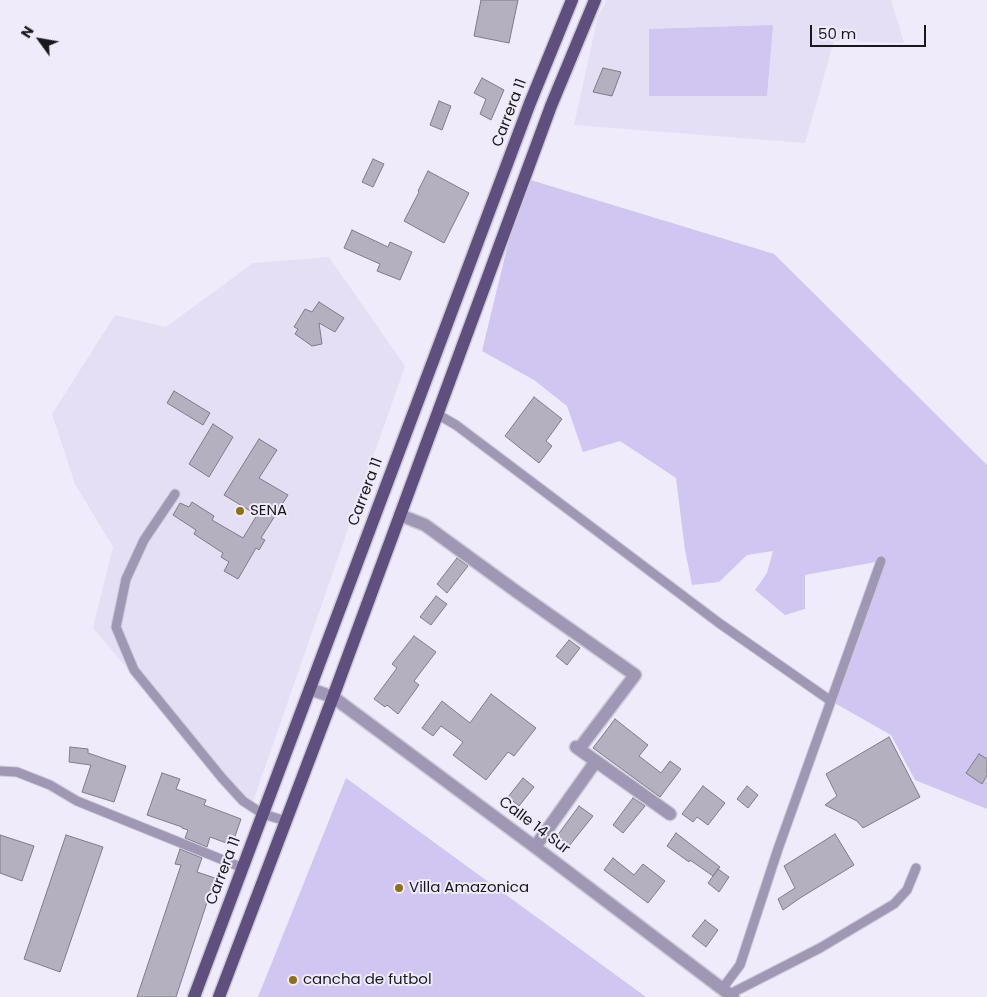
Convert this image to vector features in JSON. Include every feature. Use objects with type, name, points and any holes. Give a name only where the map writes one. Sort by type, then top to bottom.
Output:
[{"type":"main road","name":"Carrera 11","points":[[194,997],[530,103],[572,0]]},
{"type":"main road","points":[[219,997],[333,697],[551,106],[595,0]]},
{"type":"street","points":[[400,515],[425,525],[635,675],[577,748],[670,814]]},
{"type":"street","name":"Calle 14 Sur","points":[[310,689],[333,697],[728,993]]},
{"type":"street","points":[[535,847],[596,761]]},
{"type":"lane","points":[[437,414],[456,425],[719,623],[831,701]]},
{"type":"lane","points":[[175,494],[144,540],[126,579],[116,627],[134,670],[222,778],[243,801],[263,814],[286,821]]},
{"type":"lane","points":[[728,993],[740,965],[778,849],[881,560]]},
{"type":"lane","points":[[0,771],[17,772],[50,784],[77,801],[242,868]]},
{"type":"lane","points":[[728,993],[820,948],[894,904],[907,890],[916,868]]},
{"type":"shaded area","points":[[607,0],[891,0],[904,43],[834,41],[805,143],[574,125],[598,16]]},
{"type":"shaded area","points":[[773,25],[767,96],[649,96],[649,29]]},
{"type":"shaded area","points":[[524,178],[774,254],[987,465],[987,809],[915,780],[891,735],[831,701],[881,561],[805,575],[805,609],[785,615],[755,590],[767,573],[773,551],[747,555],[719,582],[692,585],[685,550],[676,478],[620,441],[583,452],[567,406],[534,380],[482,351]]},
{"type":"shaded area","points":[[329,257],[405,366],[249,813],[93,628],[113,547],[75,484],[52,414],[115,315],[166,327],[253,263]]},
{"type":"shaded area","name":"Villa Amazonica","points":[[346,778],[646,997],[258,997]]},
{"type":"building","points":[[481,0],[518,0],[509,43],[474,36]]},
{"type":"building","points":[[603,68],[621,72],[612,96],[593,92]]},
{"type":"building","points":[[482,78],[504,90],[491,120],[480,114],[486,99],[474,93]]},
{"type":"building","points":[[439,101],[451,106],[442,130],[430,125]]},
{"type":"building","points":[[373,159],[384,164],[373,187],[362,182]]},
{"type":"building","points":[[428,171],[469,193],[444,243],[404,221]]},
{"type":"building","points":[[352,230],[388,247],[390,242],[412,252],[400,280],[377,271],[380,264],[344,248]]},
{"type":"building","points":[[319,302],[344,318],[335,332],[319,323],[322,344],[312,346],[295,334],[298,329],[294,327],[305,309],[312,312]]},
{"type":"building","points":[[174,391],[210,413],[203,425],[167,403]]},
{"type":"building","points":[[534,397],[562,419],[546,441],[552,446],[539,463],[505,436]]},
{"type":"building","points":[[213,424],[233,437],[209,477],[189,464]]},
{"type":"building","points":[[259,439],[277,450],[259,478],[288,495],[261,538],[265,540],[259,550],[256,548],[238,579],[224,571],[229,562],[221,557],[223,553],[194,534],[196,530],[173,515],[180,503],[189,507],[192,502],[214,516],[212,520],[243,538],[257,515],[224,495]]},
{"type":"building","points":[[457,558],[468,566],[447,593],[437,584]]},
{"type":"building","points":[[436,596],[447,604],[431,625],[420,617]]},
{"type":"building","points":[[414,636],[436,652],[414,681],[419,685],[398,714],[387,705],[385,707],[374,699],[397,668],[392,664]]},
{"type":"building","points":[[569,640],[580,648],[567,665],[556,656]]},
{"type":"building","points":[[491,694],[536,728],[514,756],[508,752],[486,780],[453,755],[463,742],[441,726],[433,736],[422,728],[442,701],[470,723]]},
{"type":"building","points":[[615,719],[648,745],[639,756],[661,773],[670,761],[681,769],[660,797],[593,748]]},
{"type":"building","points":[[889,737],[920,797],[863,828],[857,821],[825,805],[837,796],[826,774]]},
{"type":"building","points":[[70,747],[88,749],[88,753],[126,766],[114,802],[82,792],[91,765],[69,762]]},
{"type":"building","points":[[979,754],[987,759],[987,775],[982,784],[966,773]]},
{"type":"building","points":[[162,773],[180,779],[176,789],[206,800],[204,805],[241,819],[232,845],[210,837],[207,847],[185,838],[188,830],[147,815]]},
{"type":"building","points":[[523,778],[534,787],[519,806],[508,797]]},
{"type":"building","points":[[703,786],[725,803],[708,825],[697,817],[693,822],[682,814]]},
{"type":"building","points":[[747,786],[758,795],[748,808],[737,799]]},
{"type":"building","points":[[633,798],[645,806],[623,833],[613,825]]},
{"type":"building","points":[[579,806],[593,816],[569,846],[557,836]]},
{"type":"building","points":[[676,833],[720,867],[713,876],[667,846]]},
{"type":"building","points":[[835,834],[854,865],[783,910],[778,899],[795,888],[784,866]]},
{"type":"building","points":[[0,835],[34,846],[22,881],[0,873]]},
{"type":"building","points":[[66,835],[103,847],[60,972],[24,959]]},
{"type":"building","points":[[180,849],[202,858],[197,872],[215,878],[176,997],[137,997],[181,865],[175,864]]},
{"type":"building","points":[[613,858],[634,875],[643,864],[665,881],[648,903],[604,870]]},
{"type":"building","points":[[718,869],[729,877],[719,892],[708,883]]},
{"type":"building","points":[[705,920],[718,930],[706,947],[692,936]]},
{"type":"place","name":"SENA","points":[[240,511]]},
{"type":"place","name":"Villa Amazonica","points":[[399,888]]},
{"type":"place","name":"cancha de futbol","points":[[293,980]]}]
